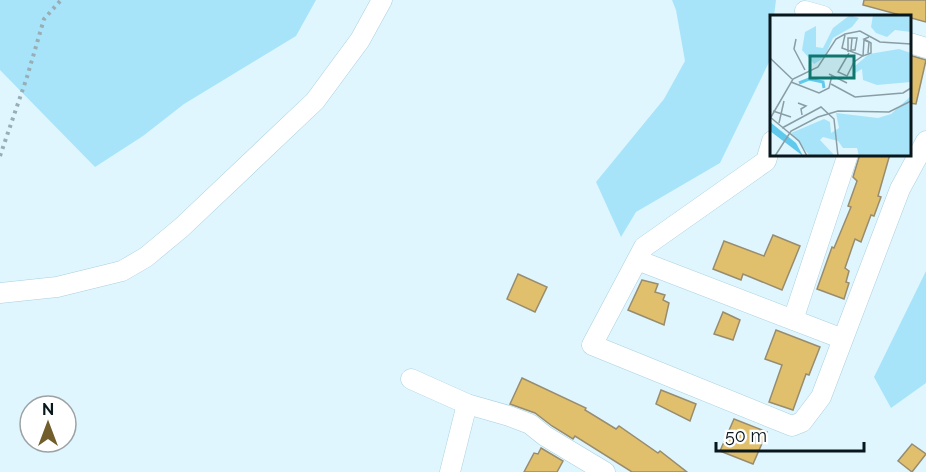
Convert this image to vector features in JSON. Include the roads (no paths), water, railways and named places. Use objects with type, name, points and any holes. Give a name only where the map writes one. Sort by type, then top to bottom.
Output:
[{"type":"street","points":[[0,293],[57,287],[122,271],[146,257],[181,228],[315,101],[360,40],[382,0]]},
{"type":"street","points":[[911,44],[926,48]]},
{"type":"street","points":[[770,145],[766,161],[644,247],[592,345],[792,426],[802,422],[821,397],[900,189],[926,141]]},
{"type":"street","points":[[793,320],[847,156]]},
{"type":"street","points":[[637,260],[843,339]]},
{"type":"street","points":[[411,379],[467,404],[530,424],[545,436],[605,472]]},
{"type":"street","points":[[450,472],[467,404]]}]
